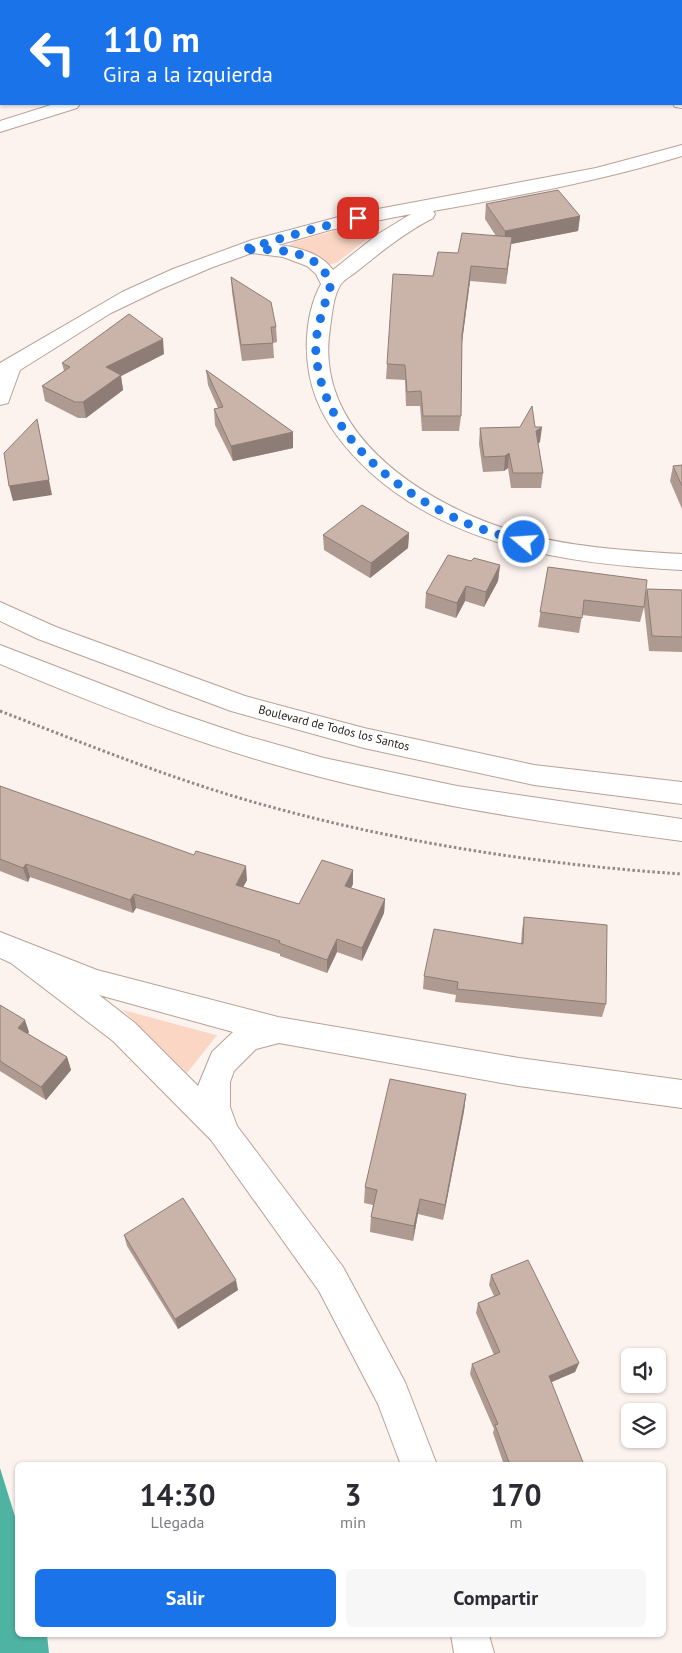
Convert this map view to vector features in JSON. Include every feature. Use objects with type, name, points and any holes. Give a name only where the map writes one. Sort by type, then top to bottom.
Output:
[{"type":"street","points":[[0,126],[68,105]]},
{"type":"street","points":[[0,398],[6,368],[68,329],[106,308],[170,278],[242,250],[313,229],[373,215],[577,179],[640,164],[682,150]]},
{"type":"street","points":[[640,164],[682,167]]},
{"type":"street","points":[[450,202],[395,230],[368,249],[331,284],[320,320],[316,353],[323,391],[341,425],[372,464],[412,494],[467,523],[524,542],[594,555],[682,562]]},
{"type":"street","points":[[242,250],[276,249],[300,256],[321,267],[331,284]]},
{"type":"street","name":"Boulevard de Todos los Santos","points":[[0,611],[47,633],[240,704],[364,738],[534,775],[652,791],[682,793]]},
{"type":"street","points":[[0,654],[112,701],[215,737],[324,768],[428,791],[538,811],[682,830]]},
{"type":"street","points":[[11,949],[96,982],[279,1030],[518,1072],[682,1094]]},
{"type":"street","points":[[11,949],[124,1032],[225,1135],[331,1279],[392,1395],[418,1462]]},
{"type":"street","points":[[225,1135],[214,1107],[214,1082],[223,1062],[247,1038],[279,1030]]},
{"type":"street","points":[[470,1637],[474,1653]]},
{"type":"path","points":[[0,711],[148,768],[258,804],[456,847],[625,871],[682,874]]},
{"type":"shaded area","points":[[370,221],[377,223],[379,230],[336,263],[325,265],[311,255],[289,246],[294,242]]},
{"type":"shaded area","points":[[123,1010],[216,1035],[217,1035],[187,1073]]},
{"type":"water","points":[[0,1468],[15,1517],[15,1637],[47,1637],[49,1653],[0,1653]]},
{"type":"building","points":[[558,190],[580,216],[505,231],[486,204]]},
{"type":"building","points":[[462,233],[512,237],[507,269],[471,266],[462,335],[461,416],[423,416],[421,391],[407,392],[405,365],[387,364],[393,274],[433,276],[438,252],[458,253]]},
{"type":"building","points":[[231,277],[271,302],[276,327],[271,327],[273,343],[241,345]]},
{"type":"building","points":[[129,314],[163,339],[106,367],[121,375],[83,402],[75,402],[42,386],[70,367],[62,363]]},
{"type":"building","points":[[206,370],[293,432],[231,446],[214,409],[223,407]]},
{"type":"building","points":[[532,406],[535,427],[542,427],[536,431],[543,473],[513,473],[509,453],[505,456],[484,457],[480,428],[520,427]]},
{"type":"building","points":[[37,419],[49,480],[9,486],[4,453]]},
{"type":"building","points":[[682,465],[682,486],[673,466]]},
{"type":"building","points":[[362,505],[409,533],[371,563],[323,535]]},
{"type":"building","points":[[448,555],[471,561],[474,558],[500,565],[486,592],[466,586],[457,603],[426,593]]},
{"type":"building","points":[[548,567],[647,580],[644,607],[584,600],[582,618],[540,612]]},
{"type":"building","points":[[647,589],[682,590],[682,637],[652,636]]},
{"type":"building","points":[[0,786],[194,855],[196,851],[246,866],[236,885],[299,904],[322,860],[353,870],[345,886],[385,899],[362,948],[337,939],[327,960],[279,943],[280,941],[134,894],[130,900],[26,864],[23,868],[0,859]]},
{"type":"building","points":[[524,917],[607,925],[606,1004],[457,989],[458,982],[424,976],[434,929],[523,944]]},
{"type":"building","points":[[0,1005],[25,1020],[18,1028],[67,1057],[41,1087],[0,1061]]},
{"type":"building","points":[[390,1079],[466,1094],[445,1205],[420,1199],[414,1226],[371,1217],[377,1190],[365,1187]]},
{"type":"building","points":[[183,1198],[236,1280],[175,1319],[124,1235]]},
{"type":"building","points":[[528,1260],[579,1363],[549,1376],[583,1462],[509,1462],[495,1425],[498,1424],[472,1364],[500,1352],[478,1303],[500,1294],[491,1275]]},
{"type":"route","points":[[358,218],[242,250],[276,249],[300,256],[321,267],[331,284],[320,320],[316,353],[323,391],[341,425],[372,464],[412,494],[467,523],[524,542]]}]
